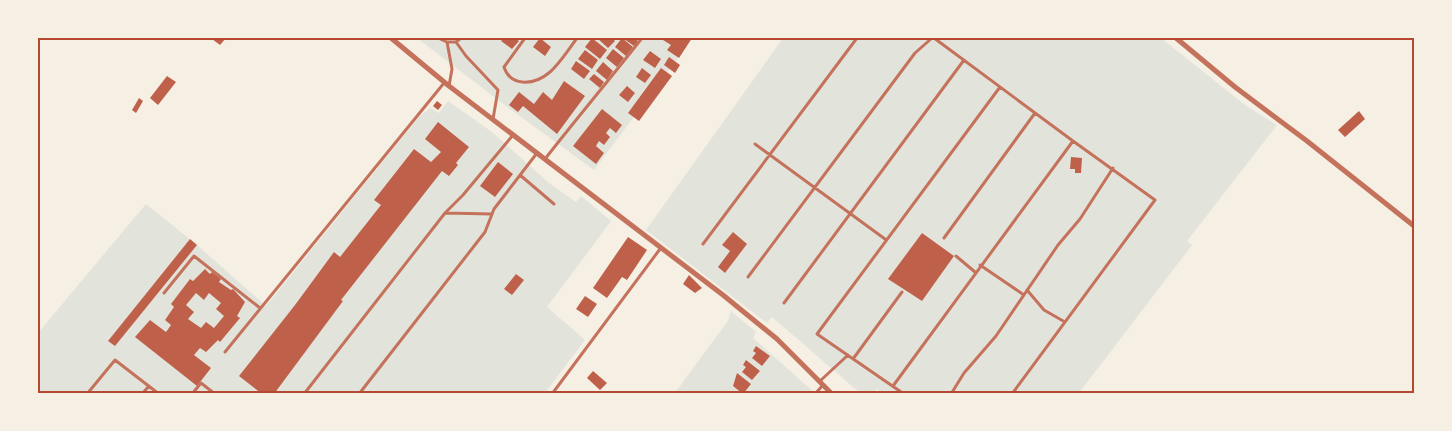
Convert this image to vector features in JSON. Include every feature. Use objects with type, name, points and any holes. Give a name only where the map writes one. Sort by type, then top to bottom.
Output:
[{"type":"street","points":[[391,38],[446,84],[769,332],[832,394]]},
{"type":"street","points":[[1176,38],[1235,87],[1308,140],[1414,226]]},
{"type":"lane","points":[[438,38],[447,42],[456,42],[461,38]]},
{"type":"lane","points":[[525,38],[504,67],[507,75],[516,82],[525,84],[542,78],[551,72],[577,38]]},
{"type":"lane","points":[[545,159],[642,38]]},
{"type":"lane","points":[[703,244],[857,38]]},
{"type":"lane","points":[[748,276],[915,53],[933,38],[1155,200],[1012,394]]},
{"type":"lane","points":[[225,352],[446,84],[452,69],[447,42]]},
{"type":"lane","points":[[456,42],[466,56],[498,90],[493,120]]},
{"type":"lane","points":[[784,303],[964,60]]},
{"type":"lane","points":[[904,394],[816,334],[1000,87]]},
{"type":"lane","points":[[944,238],[1035,113]]},
{"type":"lane","points":[[304,394],[444,213],[462,195],[513,135]]},
{"type":"lane","points":[[893,386],[1073,141]]},
{"type":"lane","points":[[755,144],[885,239]]},
{"type":"lane","points":[[359,394],[485,232],[491,214],[537,153]]},
{"type":"lane","points":[[951,394],[964,373],[996,336],[1113,168]]},
{"type":"lane","points":[[520,175],[554,204]]},
{"type":"lane","points":[[444,213],[491,214]]},
{"type":"lane","points":[[552,394],[660,249]]},
{"type":"lane","points":[[164,293],[194,256],[260,308]]},
{"type":"lane","points":[[956,256],[975,272]]},
{"type":"lane","points":[[980,266],[1024,295]]},
{"type":"lane","points":[[1027,290],[1044,310],[1065,322]]},
{"type":"lane","points":[[853,359],[902,292]]},
{"type":"lane","points":[[815,394],[821,383],[848,355]]},
{"type":"lane","points":[[87,394],[115,360],[159,394]]},
{"type":"lane","points":[[192,394],[201,383],[215,394]]},
{"type":"lane","points":[[142,394],[149,386]]},
{"type":"shaded area","points":[[417,38],[693,38],[594,170]]},
{"type":"shaded area","points":[[783,38],[1161,38],[1245,105],[1277,125],[1187,241],[1192,245],[1079,393],[883,394],[877,389],[873,393],[860,393],[772,317],[767,323],[646,230]]},
{"type":"shaded area","points":[[448,101],[492,132],[549,183],[576,202],[581,196],[611,221],[547,307],[585,340],[545,393],[38,394],[38,333],[146,204],[197,245],[266,306],[418,118],[430,108],[439,113]]},
{"type":"shaded area","points":[[731,311],[756,332],[753,338],[815,393],[674,394],[728,321]]},
{"type":"building","points":[[213,38],[226,38],[220,45]]},
{"type":"building","points":[[504,38],[515,38],[519,41],[512,49],[501,41]]},
{"type":"building","points":[[540,38],[551,47],[545,56],[533,47]]},
{"type":"building","points":[[592,38],[607,50],[600,59],[585,47]]},
{"type":"building","points":[[597,38],[612,38],[615,41],[608,48]]},
{"type":"building","points":[[622,38],[633,47],[626,56],[615,47]]},
{"type":"building","points":[[634,38],[638,41],[634,46],[624,39]]},
{"type":"building","points":[[665,38],[692,38],[679,58],[667,50],[671,45],[663,40]]},
{"type":"building","points":[[613,49],[624,58],[617,67],[606,58]]},
{"type":"building","points":[[585,50],[598,60],[592,69],[578,59]]},
{"type":"building","points":[[650,51],[661,59],[655,68],[643,60]]},
{"type":"building","points":[[669,57],[680,65],[675,73],[664,65]]},
{"type":"building","points":[[576,61],[590,71],[584,79],[571,69]]},
{"type":"building","points":[[603,62],[613,71],[607,80],[596,71]]},
{"type":"building","points":[[642,68],[651,75],[645,83],[636,77]]},
{"type":"building","points":[[661,68],[672,76],[639,121],[628,113]]},
{"type":"building","points":[[594,74],[604,82],[600,88],[589,79]]},
{"type":"building","points":[[167,76],[176,82],[158,105],[150,98]]},
{"type":"building","points":[[564,81],[585,96],[557,134],[523,106],[518,112],[509,105],[519,92],[534,104],[543,92],[552,100]]},
{"type":"building","points":[[627,86],[635,93],[628,102],[619,95]]},
{"type":"building","points":[[139,98],[143,101],[136,113],[132,110]]},
{"type":"building","points":[[437,101],[442,105],[438,110],[433,106]]},
{"type":"building","points":[[602,109],[622,125],[616,133],[610,128],[606,133],[610,137],[604,145],[599,141],[596,146],[604,153],[596,164],[573,146]]},
{"type":"building","points":[[1359,111],[1365,119],[1345,137],[1338,130]]},
{"type":"building","points":[[438,122],[469,147],[456,163],[458,165],[449,176],[442,171],[341,300],[343,301],[274,394],[262,394],[239,376],[334,252],[340,257],[381,205],[374,200],[414,149],[431,162],[441,152],[425,139]]},
{"type":"building","points":[[1071,157],[1082,158],[1081,173],[1075,173],[1075,169],[1070,169]]},
{"type":"building","points":[[498,162],[513,174],[495,197],[480,186]]},
{"type":"building","points":[[733,232],[747,244],[725,273],[718,267],[730,251],[722,245]]},
{"type":"building","points":[[922,233],[954,256],[922,301],[888,279]]},
{"type":"building","points":[[628,237],[647,250],[627,280],[622,277],[607,298],[593,288]]},
{"type":"building","points":[[190,239],[197,245],[115,346],[108,341]]},
{"type":"building","points":[[205,269],[210,274],[212,272],[221,279],[219,282],[231,290],[233,289],[245,302],[237,316],[240,318],[220,342],[218,340],[206,352],[200,348],[194,355],[211,368],[197,386],[135,337],[150,320],[166,332],[171,325],[165,320],[174,307],[171,304],[190,279],[193,281]],"holes":[[[196,293],[204,300],[209,293],[221,303],[216,309],[224,316],[214,328],[206,322],[201,328],[188,319],[194,312],[186,305]]]},
{"type":"building","points":[[516,274],[524,280],[512,295],[504,289]]},
{"type":"building","points":[[689,275],[702,288],[695,293],[683,284]]},
{"type":"building","points":[[585,296],[597,304],[588,317],[576,309]]},
{"type":"building","points":[[756,346],[770,356],[762,366],[752,358],[756,353],[753,351]]},
{"type":"building","points":[[746,360],[760,371],[752,380],[742,372],[746,367],[743,365]]},
{"type":"building","points":[[593,371],[607,383],[600,390],[587,378]]},
{"type":"building","points":[[737,373],[751,384],[743,394],[733,386]]}]
